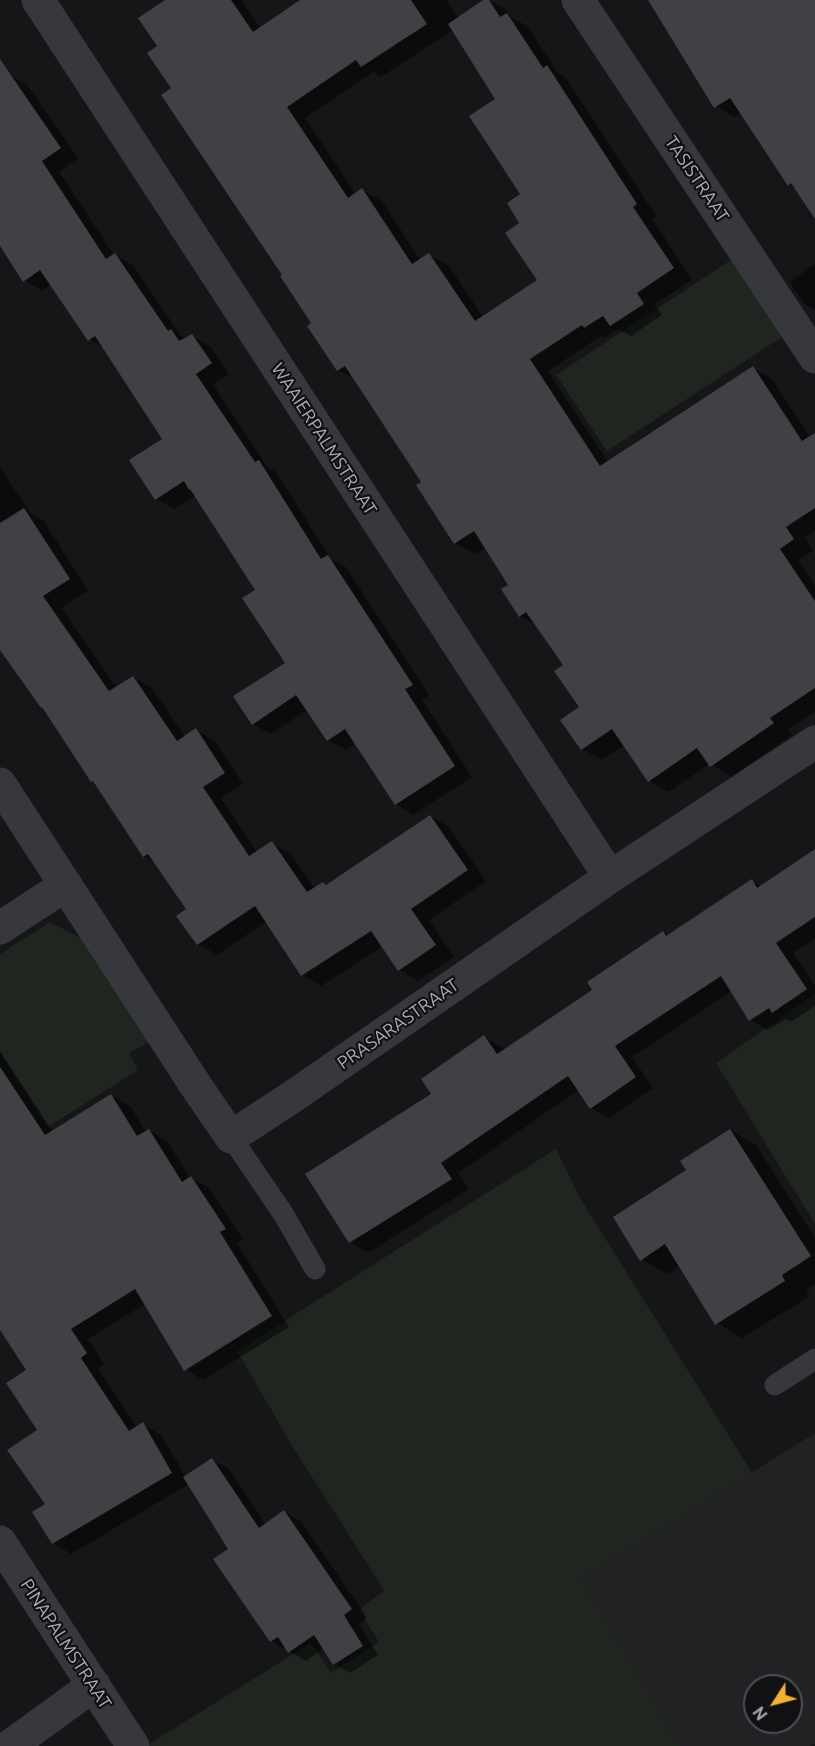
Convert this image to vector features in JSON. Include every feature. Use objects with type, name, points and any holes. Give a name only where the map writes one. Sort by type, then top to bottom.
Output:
[{"type":"street","name":"WAAIERPALMSTRAAT","points":[[38,0],[610,877]]},
{"type":"street","name":"TASISTRAAT","points":[[578,0],[815,357]]},
{"type":"street","name":"PRASARASTRAAT","points":[[231,1137],[610,877],[815,742]]},
{"type":"street","points":[[0,784],[231,1137]]},
{"type":"street","points":[[0,928],[66,885]]},
{"type":"street","name":"PINAPALMSTRAAT","points":[[0,1542],[133,1746]]},
{"type":"street","points":[[10,1746],[94,1686]]},
{"type":"lane","points":[[231,1137],[284,1215],[315,1269]]},
{"type":"lane","points":[[775,1385],[815,1359]]},
{"type":"shaded area","points":[[737,256],[788,333],[607,451],[556,375]]},
{"type":"shaded area","points":[[50,922],[84,940],[155,1039],[129,1053],[138,1070],[48,1127],[0,1053],[0,954]]},
{"type":"shaded area","points":[[815,994],[815,1224],[716,1063]]},
{"type":"shaded area","points":[[556,1149],[580,1198],[752,1473],[580,1579],[681,1746],[150,1746],[149,1744],[311,1643],[331,1673],[379,1642],[359,1610],[384,1590],[294,1449],[237,1351]]},
{"type":"shaded area","points":[[815,1433],[815,1743],[810,1746],[681,1746],[579,1579]]},
{"type":"building","points":[[165,0],[231,0],[253,32],[300,0],[411,0],[427,24],[361,67],[356,60],[287,107],[348,198],[362,188],[412,264],[429,253],[475,321],[537,280],[505,233],[519,223],[507,203],[520,194],[469,116],[495,99],[448,24],[483,0],[489,0],[500,17],[507,13],[543,68],[547,65],[637,204],[633,207],[674,268],[637,293],[644,304],[610,326],[603,316],[584,328],[582,325],[530,359],[600,466],[753,366],[802,441],[815,433],[815,508],[786,527],[794,539],[780,549],[815,601],[815,688],[770,718],[774,723],[710,767],[697,748],[648,782],[612,729],[581,750],[560,720],[579,707],[554,671],[563,665],[526,612],[519,617],[501,589],[508,585],[474,531],[454,544],[416,485],[421,482],[345,366],[337,371],[307,326],[311,323],[280,276],[282,275],[161,95],[171,88],[147,53],[157,46],[138,18]]},
{"type":"building","points":[[648,0],[815,0],[815,219],[791,183],[788,186],[730,98],[714,108]]},
{"type":"building","points":[[0,59],[61,148],[42,161],[106,259],[115,253],[168,331],[171,329],[179,341],[192,334],[212,363],[196,374],[255,462],[259,460],[321,559],[328,555],[413,685],[405,689],[455,766],[395,805],[345,729],[327,741],[296,695],[252,725],[233,696],[285,663],[242,598],[255,590],[184,481],[155,500],[129,460],[162,439],[95,336],[88,341],[40,270],[23,282],[0,246]]},
{"type":"building","points":[[24,508],[70,579],[43,596],[109,691],[133,676],[177,741],[196,728],[225,773],[203,787],[249,856],[272,841],[307,892],[323,882],[326,885],[430,815],[468,870],[411,909],[436,945],[398,971],[371,931],[301,976],[255,906],[197,945],[176,916],[186,909],[148,854],[143,857],[42,707],[0,650],[0,523]]},
{"type":"building","points":[[815,849],[815,917],[776,943],[807,989],[772,1013],[769,1008],[749,1021],[721,976],[615,1046],[636,1077],[590,1109],[568,1076],[441,1163],[452,1179],[349,1243],[305,1174],[431,1094],[421,1079],[484,1035],[497,1054],[592,990],[587,982],[663,931],[666,936],[752,879],[757,888]]},
{"type":"building","points":[[0,1067],[45,1135],[111,1094],[137,1136],[149,1129],[182,1182],[191,1176],[226,1229],[220,1232],[272,1316],[184,1371],[135,1289],[71,1329],[87,1353],[81,1358],[129,1431],[143,1422],[172,1473],[52,1544],[32,1512],[45,1504],[7,1450],[37,1430],[6,1383],[26,1370],[0,1330]]},
{"type":"building","points":[[730,1129],[811,1256],[782,1275],[785,1281],[715,1325],[665,1244],[640,1261],[613,1217],[686,1170],[680,1161]]},
{"type":"building","points":[[212,1458],[259,1528],[284,1510],[352,1609],[344,1615],[363,1646],[333,1665],[314,1635],[288,1653],[278,1637],[270,1642],[213,1559],[228,1549],[183,1477]]}]
